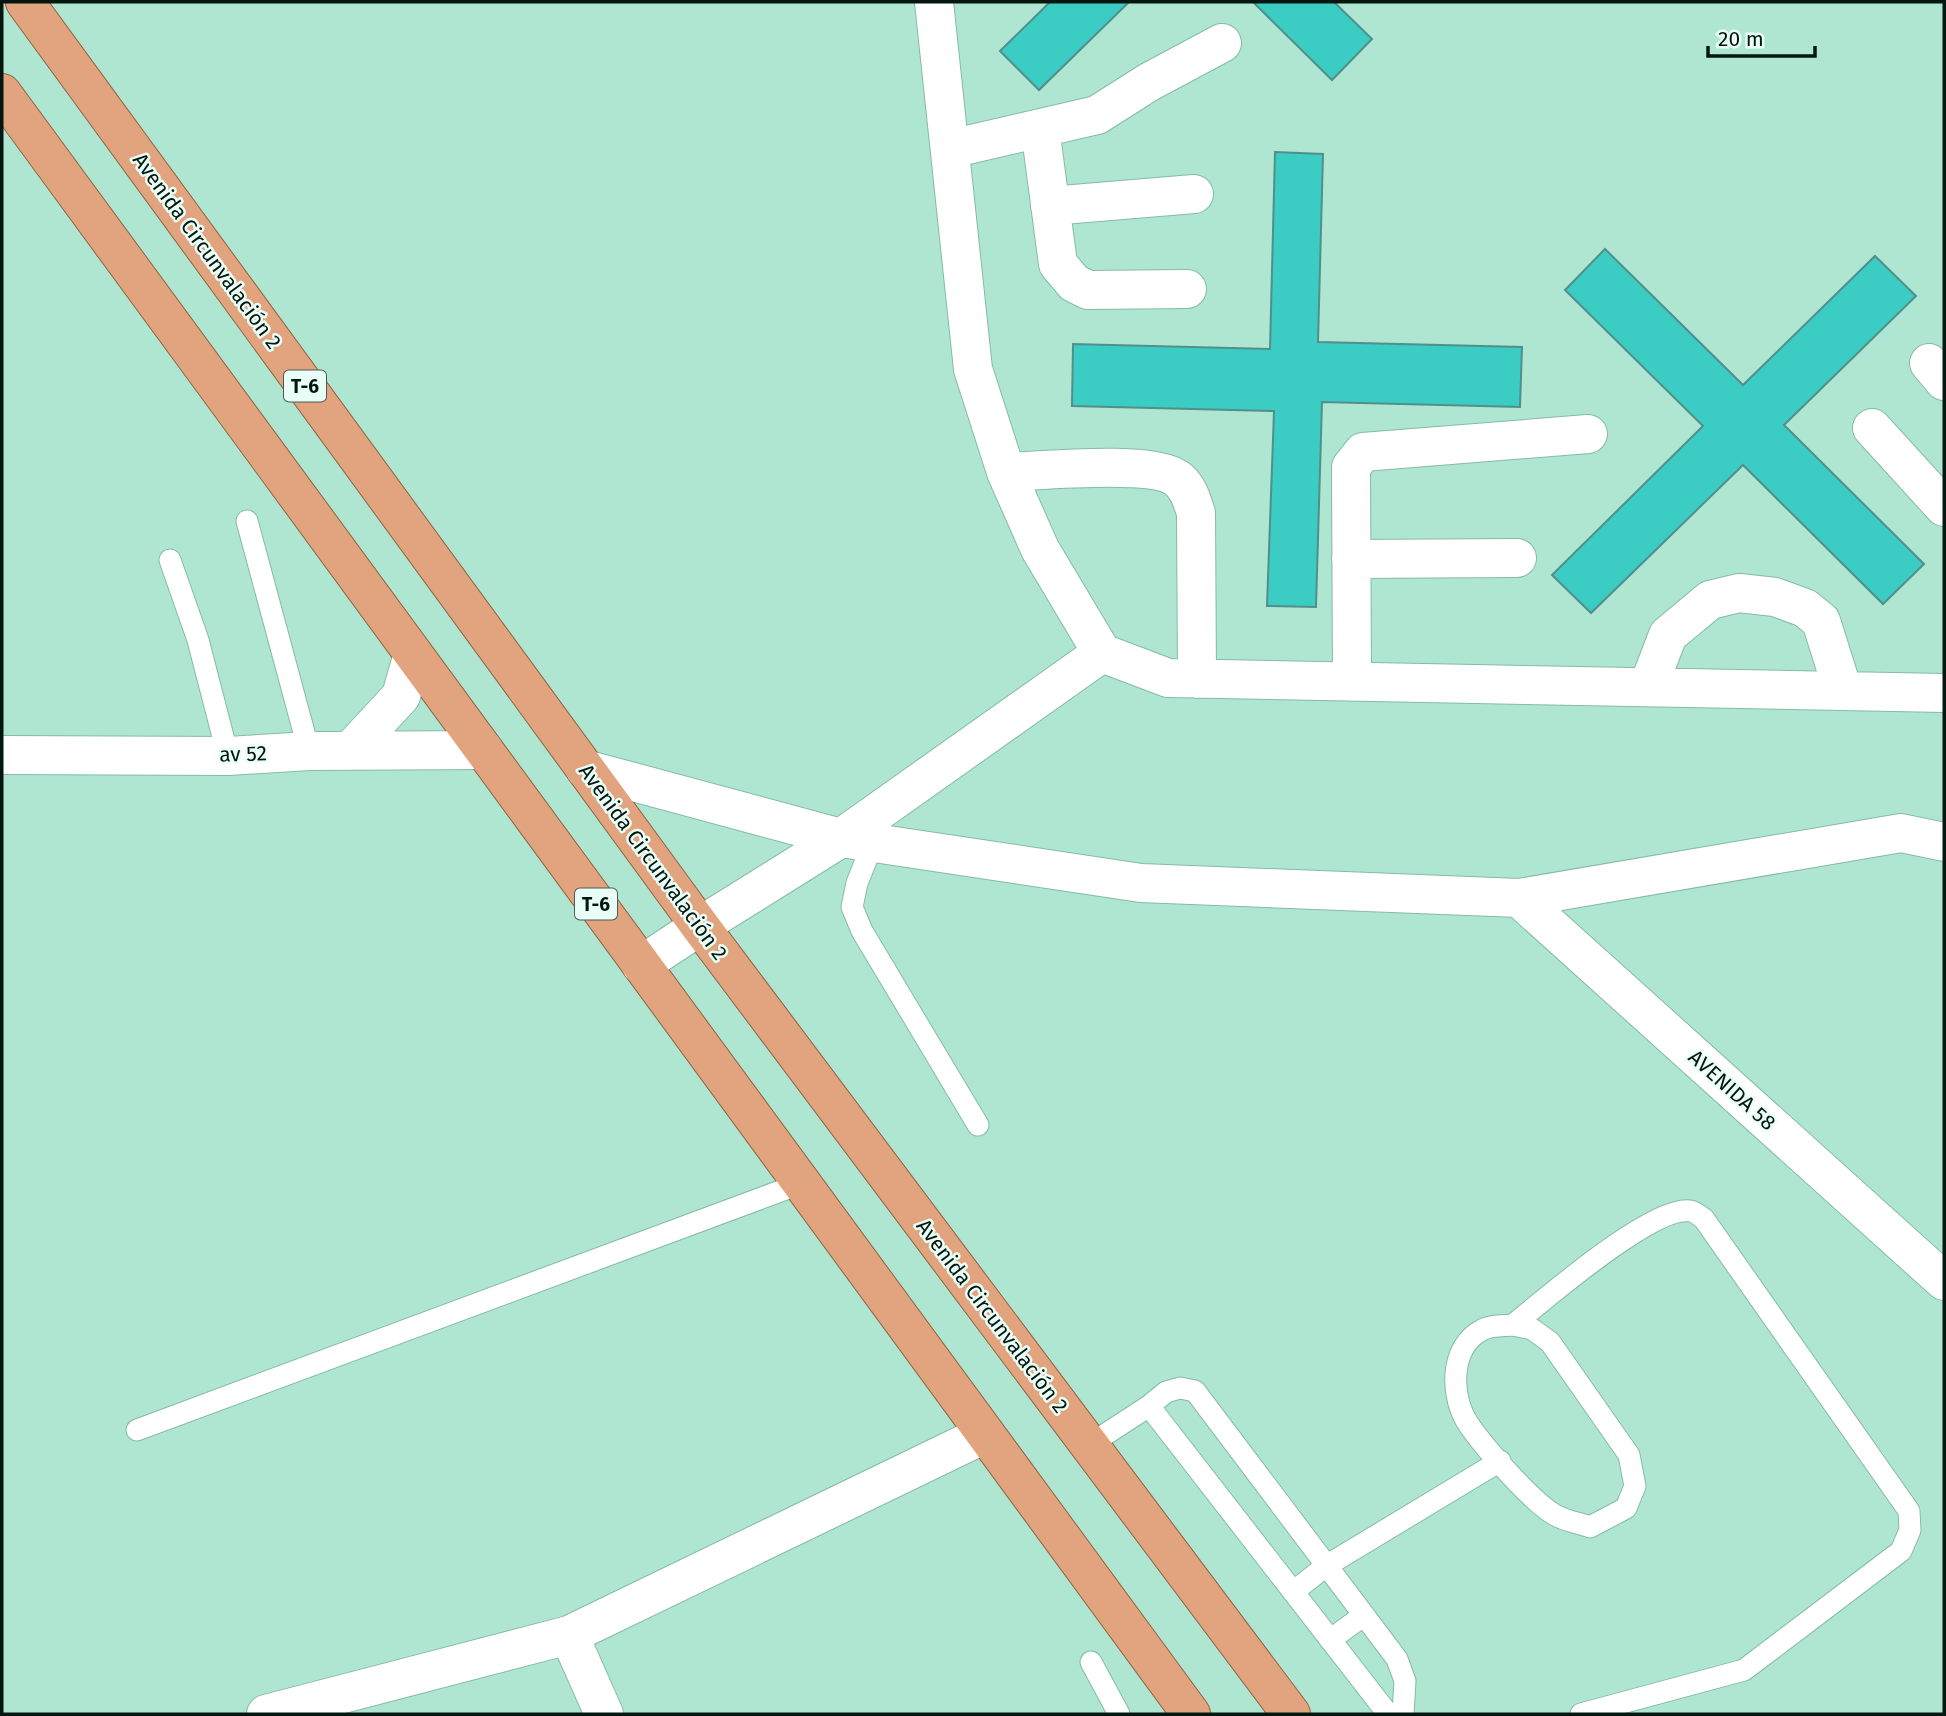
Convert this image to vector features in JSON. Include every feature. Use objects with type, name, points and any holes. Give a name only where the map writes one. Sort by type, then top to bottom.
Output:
[{"type":"highway","name":"Avenida Circunvalación 2","points":[[25,2],[700,926],[1291,1714]]},
{"type":"highway","name":"T-6","points":[[2,93],[1191,1714]]},
{"type":"street","points":[[934,2],[974,369],[1006,472],[1040,550],[1102,653],[1168,678],[1944,693]]},
{"type":"street","points":[[950,149],[1097,115],[1149,82],[1222,43]]},
{"type":"street","points":[[1040,128],[1058,264],[1074,283],[1088,290],[1187,289]]},
{"type":"street","points":[[1050,206],[1194,194]]},
{"type":"street","points":[[1872,428],[1944,507]]},
{"type":"street","points":[[1352,682],[1351,467],[1363,452],[1588,434]]},
{"type":"street","points":[[1006,472],[1138,468],[1177,478],[1189,492],[1196,513],[1197,679]]},
{"type":"street","points":[[1351,559],[1517,558]]},
{"type":"street","points":[[1648,687],[1668,635],[1710,600],[1740,593],[1775,597],[1805,608],[1821,621],[1843,691]]},
{"type":"street","points":[[641,965],[700,926],[857,840],[1102,653]]},
{"type":"street","points":[[350,751],[401,696],[413,654]]},
{"type":"street","name":"av 52","points":[[2,755],[228,756],[309,751],[484,750]]},
{"type":"street","points":[[585,769],[857,840],[1141,883],[1519,898],[1901,833],[1944,842]]},
{"type":"street","name":"AVENIDA 58","points":[[1519,898],[1944,1282]]},
{"type":"street","points":[[266,1714],[569,1635],[985,1434]]},
{"type":"street","points":[[569,1635],[604,1714]]},
{"type":"lane","points":[[247,521],[309,751]]},
{"type":"lane","points":[[170,560],[198,640],[228,756]]},
{"type":"lane","points":[[857,840],[857,883],[852,907],[862,931],[978,1125]]},
{"type":"lane","points":[[138,1430],[802,1183]]},
{"type":"lane","points":[[1513,1325],[1614,1244],[1668,1214],[1690,1211],[1704,1219],[1909,1511],[1910,1531],[1901,1551],[1744,1670],[1581,1714]]},
{"type":"lane","points":[[1513,1325],[1532,1329],[1550,1342],[1629,1455],[1635,1486],[1626,1508],[1590,1527],[1555,1515],[1520,1485],[1500,1461],[1468,1424],[1455,1377],[1457,1359],[1468,1339],[1484,1328],[1513,1325]]},
{"type":"lane","points":[[1089,1445],[1166,1392],[1180,1388],[1195,1391],[1397,1660],[1405,1681],[1403,1714]]},
{"type":"lane","points":[[1149,1406],[1388,1714]]},
{"type":"lane","points":[[1293,1592],[1326,1566],[1500,1461]]},
{"type":"lane","points":[[1330,1640],[1364,1615]]},
{"type":"lane","points":[[1091,1662],[1119,1714]]},
{"type":"building","points":[[1050,2],[1129,2],[1039,90],[1000,51]]},
{"type":"building","points":[[1253,2],[1334,2],[1372,39],[1332,80]]},
{"type":"building","points":[[1275,152],[1323,154],[1318,342],[1522,347],[1520,407],[1322,402],[1316,607],[1267,606],[1274,411],[1072,406],[1073,344],[1270,349]]},
{"type":"building","points":[[1605,249],[1743,385],[1875,256],[1916,296],[1784,425],[1924,564],[1883,604],[1743,465],[1591,613],[1552,575],[1703,426],[1565,290]]}]
